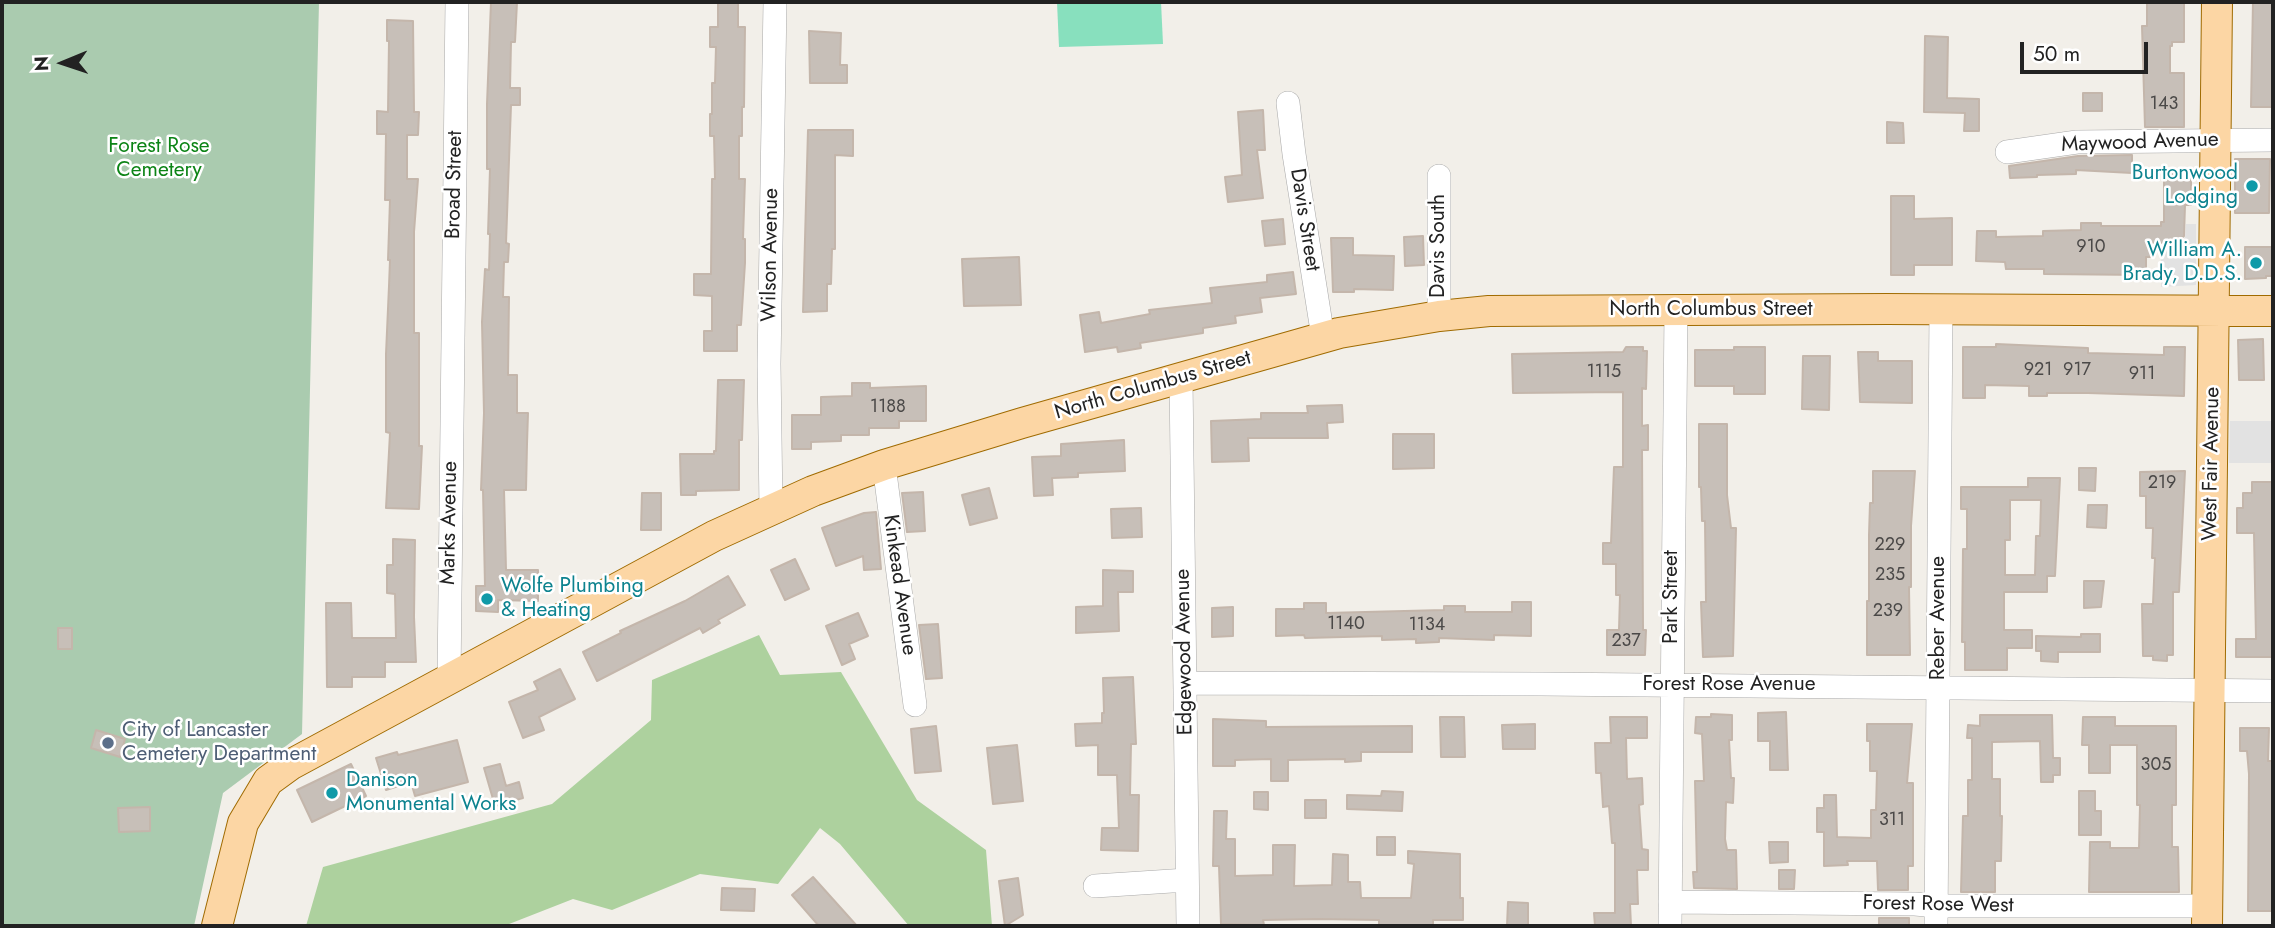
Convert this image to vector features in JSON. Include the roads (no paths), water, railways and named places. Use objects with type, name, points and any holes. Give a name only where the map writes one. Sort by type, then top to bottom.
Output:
[{"type":"main road","name":"West Fair Avenue","points":[[2207,916],[2217,2]]},
{"type":"main road","name":"North Columbus Street","points":[[217,926],[243,823],[268,780],[311,753],[626,582],[771,509],[884,465],[1323,337],[1439,316],[1489,311],[1675,310],[2273,312]]},
{"type":"street","name":"Broad Street","points":[[452,369],[457,2]]},
{"type":"street","name":"Wilson Avenue","points":[[771,509],[769,364],[775,2]]},
{"type":"street","name":"Davis Street","points":[[1288,103],[1323,337]]},
{"type":"street","name":"Maywood Avenue","points":[[2007,152],[2077,142],[2273,140]]},
{"type":"street","name":"Davis South","points":[[1439,176],[1439,316]]},
{"type":"street","name":"Park Street","points":[[1670,926],[1675,310]]},
{"type":"street","name":"Reber Avenue","points":[[1937,916],[1941,310]]},
{"type":"street","name":"Marks Avenue","points":[[449,678],[452,369]]},
{"type":"street","name":"Edgewood Avenue","points":[[1181,379],[1188,926]]},
{"type":"street","name":"Kinkead Avenue","points":[[884,465],[915,705]]},
{"type":"street","name":"Forest Rose Avenue","points":[[1185,683],[2273,691]]},
{"type":"street","points":[[1095,886],[1188,880]]},
{"type":"street","name":"Forest Rose West","points":[[1670,902],[1915,904],[1937,916],[2207,916]]},
{"type":"place","name":"Burtonwood Lodging","points":[[2252,186]]},
{"type":"place","name":"William A. Brady, D.D.S.","points":[[2256,263]]},
{"type":"place","name":"Wolfe Plumbing & Heating","points":[[487,599]]},
{"type":"place","name":"City of Lancaster Cemetery Department","points":[[108,743]]},
{"type":"place","name":"Danison Monumental Works","points":[[332,793]]},
{"type":"park label","name":"Forest Rose Cemetery","points":[[159,159]]}]
